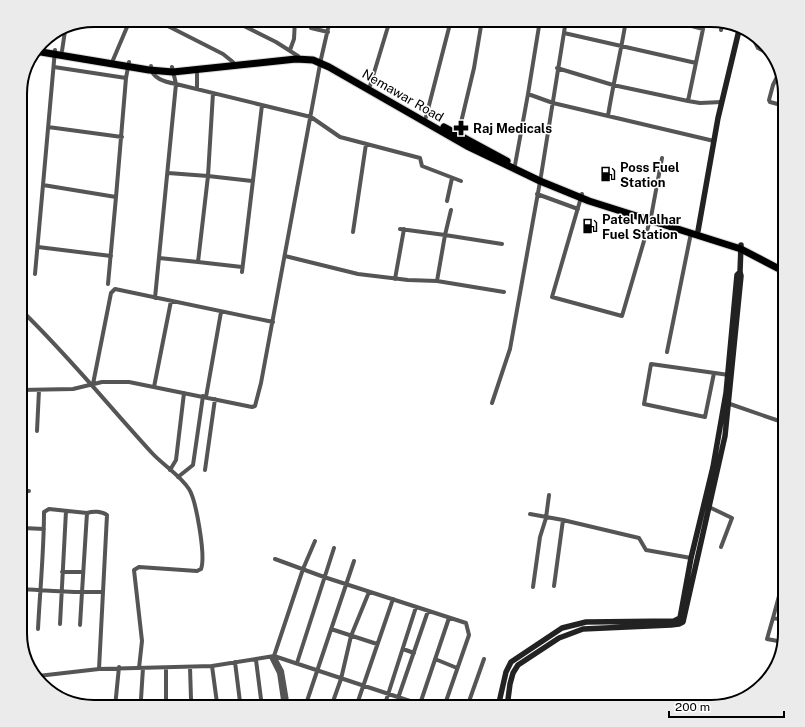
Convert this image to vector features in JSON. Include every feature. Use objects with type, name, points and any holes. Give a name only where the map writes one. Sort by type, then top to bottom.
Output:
[{"type":"highway","name":"Nemawar Road","points":[[45,49],[151,68],[172,69],[197,70],[296,59],[321,61]]},
{"type":"highway","name":"Nemawar Road","points":[[43,51],[113,60],[129,64]]},
{"type":"highway","name":"Nemawar Road","points":[[172,69],[298,56],[313,57],[468,143],[540,179],[581,196],[741,247],[778,264]]},
{"type":"highway","name":"Nemawar Road","points":[[347,75],[426,117],[458,135],[468,143],[515,165],[540,179]]},
{"type":"highway","name":"Nemawar Road","points":[[741,247],[778,268]]},
{"type":"street","points":[[113,60],[127,27]]},
{"type":"street","points":[[170,27],[223,54],[233,62]]},
{"type":"street","points":[[246,27],[290,50],[298,56]]},
{"type":"street","points":[[290,50],[294,39],[294,27]]},
{"type":"street","points":[[311,27],[328,32]]},
{"type":"street","points":[[27,390],[73,389],[112,381],[154,387],[255,406],[273,322],[321,61],[329,27]]},
{"type":"street","points":[[370,86],[388,27]]},
{"type":"street","points":[[426,117],[450,27]]},
{"type":"street","points":[[458,135],[474,68],[481,27]]},
{"type":"street","points":[[515,165],[539,27]]},
{"type":"street","points":[[492,403],[510,349],[565,27]]},
{"type":"street","points":[[608,116],[625,27]]},
{"type":"street","points":[[688,100],[703,28],[699,27]]},
{"type":"street","points":[[564,33],[696,64]]},
{"type":"street","points":[[667,352],[738,33]]},
{"type":"street","points":[[35,274],[54,68],[57,52],[64,35]]},
{"type":"street","points":[[108,284],[126,78],[129,64]]},
{"type":"street","points":[[54,68],[126,78]]},
{"type":"street","points":[[151,68],[162,81],[311,117],[340,137],[399,151],[420,158],[422,166],[461,181]]},
{"type":"street","points":[[557,68],[613,85],[700,103],[722,102]]},
{"type":"street","points":[[155,298],[176,84],[172,69]]},
{"type":"street","points":[[197,70],[197,89]]},
{"type":"street","points":[[776,79],[773,85],[770,102],[778,104]]},
{"type":"street","points":[[198,262],[208,176],[213,93]]},
{"type":"street","points":[[528,94],[608,116],[714,141]]},
{"type":"street","points":[[242,272],[262,105]]},
{"type":"street","points":[[48,127],[122,137]]},
{"type":"street","points":[[353,232],[366,144]]},
{"type":"street","points":[[581,196],[552,297],[622,316],[650,218],[662,158]]},
{"type":"street","points":[[168,173],[252,181]]},
{"type":"street","points":[[446,201],[452,178]]},
{"type":"street","points":[[43,185],[116,197]]},
{"type":"street","points":[[537,194],[578,208]]},
{"type":"street","points":[[437,281],[451,210]]},
{"type":"street","points":[[395,279],[402,229],[502,244]]},
{"type":"street","points":[[38,247],[111,256]]},
{"type":"street","points":[[500,700],[506,672],[512,662],[562,628],[586,622],[679,620],[730,375],[741,276],[741,247]]},
{"type":"street","points":[[285,256],[358,274],[428,282],[437,281],[504,292]]},
{"type":"street","points":[[159,258],[242,267]]},
{"type":"street","points":[[92,384],[111,293],[115,289],[273,322]]},
{"type":"street","points":[[154,387],[171,301]]},
{"type":"street","points":[[178,477],[193,466],[204,396],[221,312]]},
{"type":"street","points":[[27,317],[92,384],[153,454],[188,487],[193,496],[198,519],[202,567],[199,570],[162,567],[135,568],[134,572],[142,641],[141,699]]},
{"type":"street","points":[[714,373],[705,417],[644,404],[651,364],[730,375]]},
{"type":"street","points":[[508,700],[513,673],[518,665],[559,638],[583,629],[671,625],[683,622],[725,436],[730,404],[730,375]]},
{"type":"street","points":[[37,431],[39,390]]},
{"type":"street","points":[[170,470],[176,460],[184,393]]},
{"type":"street","points":[[205,470],[215,399]]},
{"type":"street","points":[[730,404],[778,421]]},
{"type":"street","points":[[533,587],[540,537],[546,518],[549,495]]},
{"type":"street","points":[[710,507],[732,518],[721,547]]},
{"type":"street","points":[[38,629],[46,510],[66,510],[87,513],[92,511],[107,515],[99,669]]},
{"type":"street","points":[[60,624],[66,510]]},
{"type":"street","points":[[80,625],[87,513]]},
{"type":"street","points":[[530,514],[563,520],[639,538],[646,550],[691,558]]},
{"type":"street","points":[[554,586],[563,520]]},
{"type":"street","points":[[27,528],[44,529]]},
{"type":"street","points":[[696,537],[703,538]]},
{"type":"street","points":[[272,656],[303,569],[315,541]]},
{"type":"street","points":[[297,663],[334,548]]},
{"type":"street","points":[[275,559],[324,577],[466,623],[469,630],[469,635],[446,700]]},
{"type":"street","points":[[307,700],[354,561]]},
{"type":"street","points":[[62,572],[83,572]]},
{"type":"street","points":[[27,590],[103,592]]},
{"type":"street","points":[[334,700],[341,679],[352,636],[369,592]]},
{"type":"street","points":[[358,700],[393,600]]},
{"type":"street","points":[[777,641],[767,639],[778,603]]},
{"type":"street","points":[[386,700],[416,607]]},
{"type":"street","points":[[397,700],[428,611]]},
{"type":"street","points":[[425,700],[435,659],[449,618]]},
{"type":"street","points":[[773,618],[778,619]]},
{"type":"street","points":[[331,629],[377,644]]},
{"type":"street","points":[[403,649],[414,653]]},
{"type":"street","points":[[272,656],[282,671],[285,700]]},
{"type":"street","points":[[42,675],[99,669],[212,666],[256,660],[272,656],[317,669],[341,679],[407,700]]},
{"type":"street","points":[[435,659],[457,668]]},
{"type":"street","points":[[469,700],[484,659]]},
{"type":"street","points":[[256,660],[261,700]]},
{"type":"street","points":[[235,662],[240,700]]},
{"type":"street","points":[[212,666],[217,700]]},
{"type":"street","points":[[190,667],[191,699]]},
{"type":"street","points":[[116,700],[119,668]]},
{"type":"street","points":[[166,668],[166,699]]},
{"type":"place","name":"Raj Medicals","points":[[461,128]]},
{"type":"place","name":"Poss Fuel Station","points":[[608,174]]},
{"type":"place","name":"Patel Malhar Fuel Station","points":[[590,226]]}]
